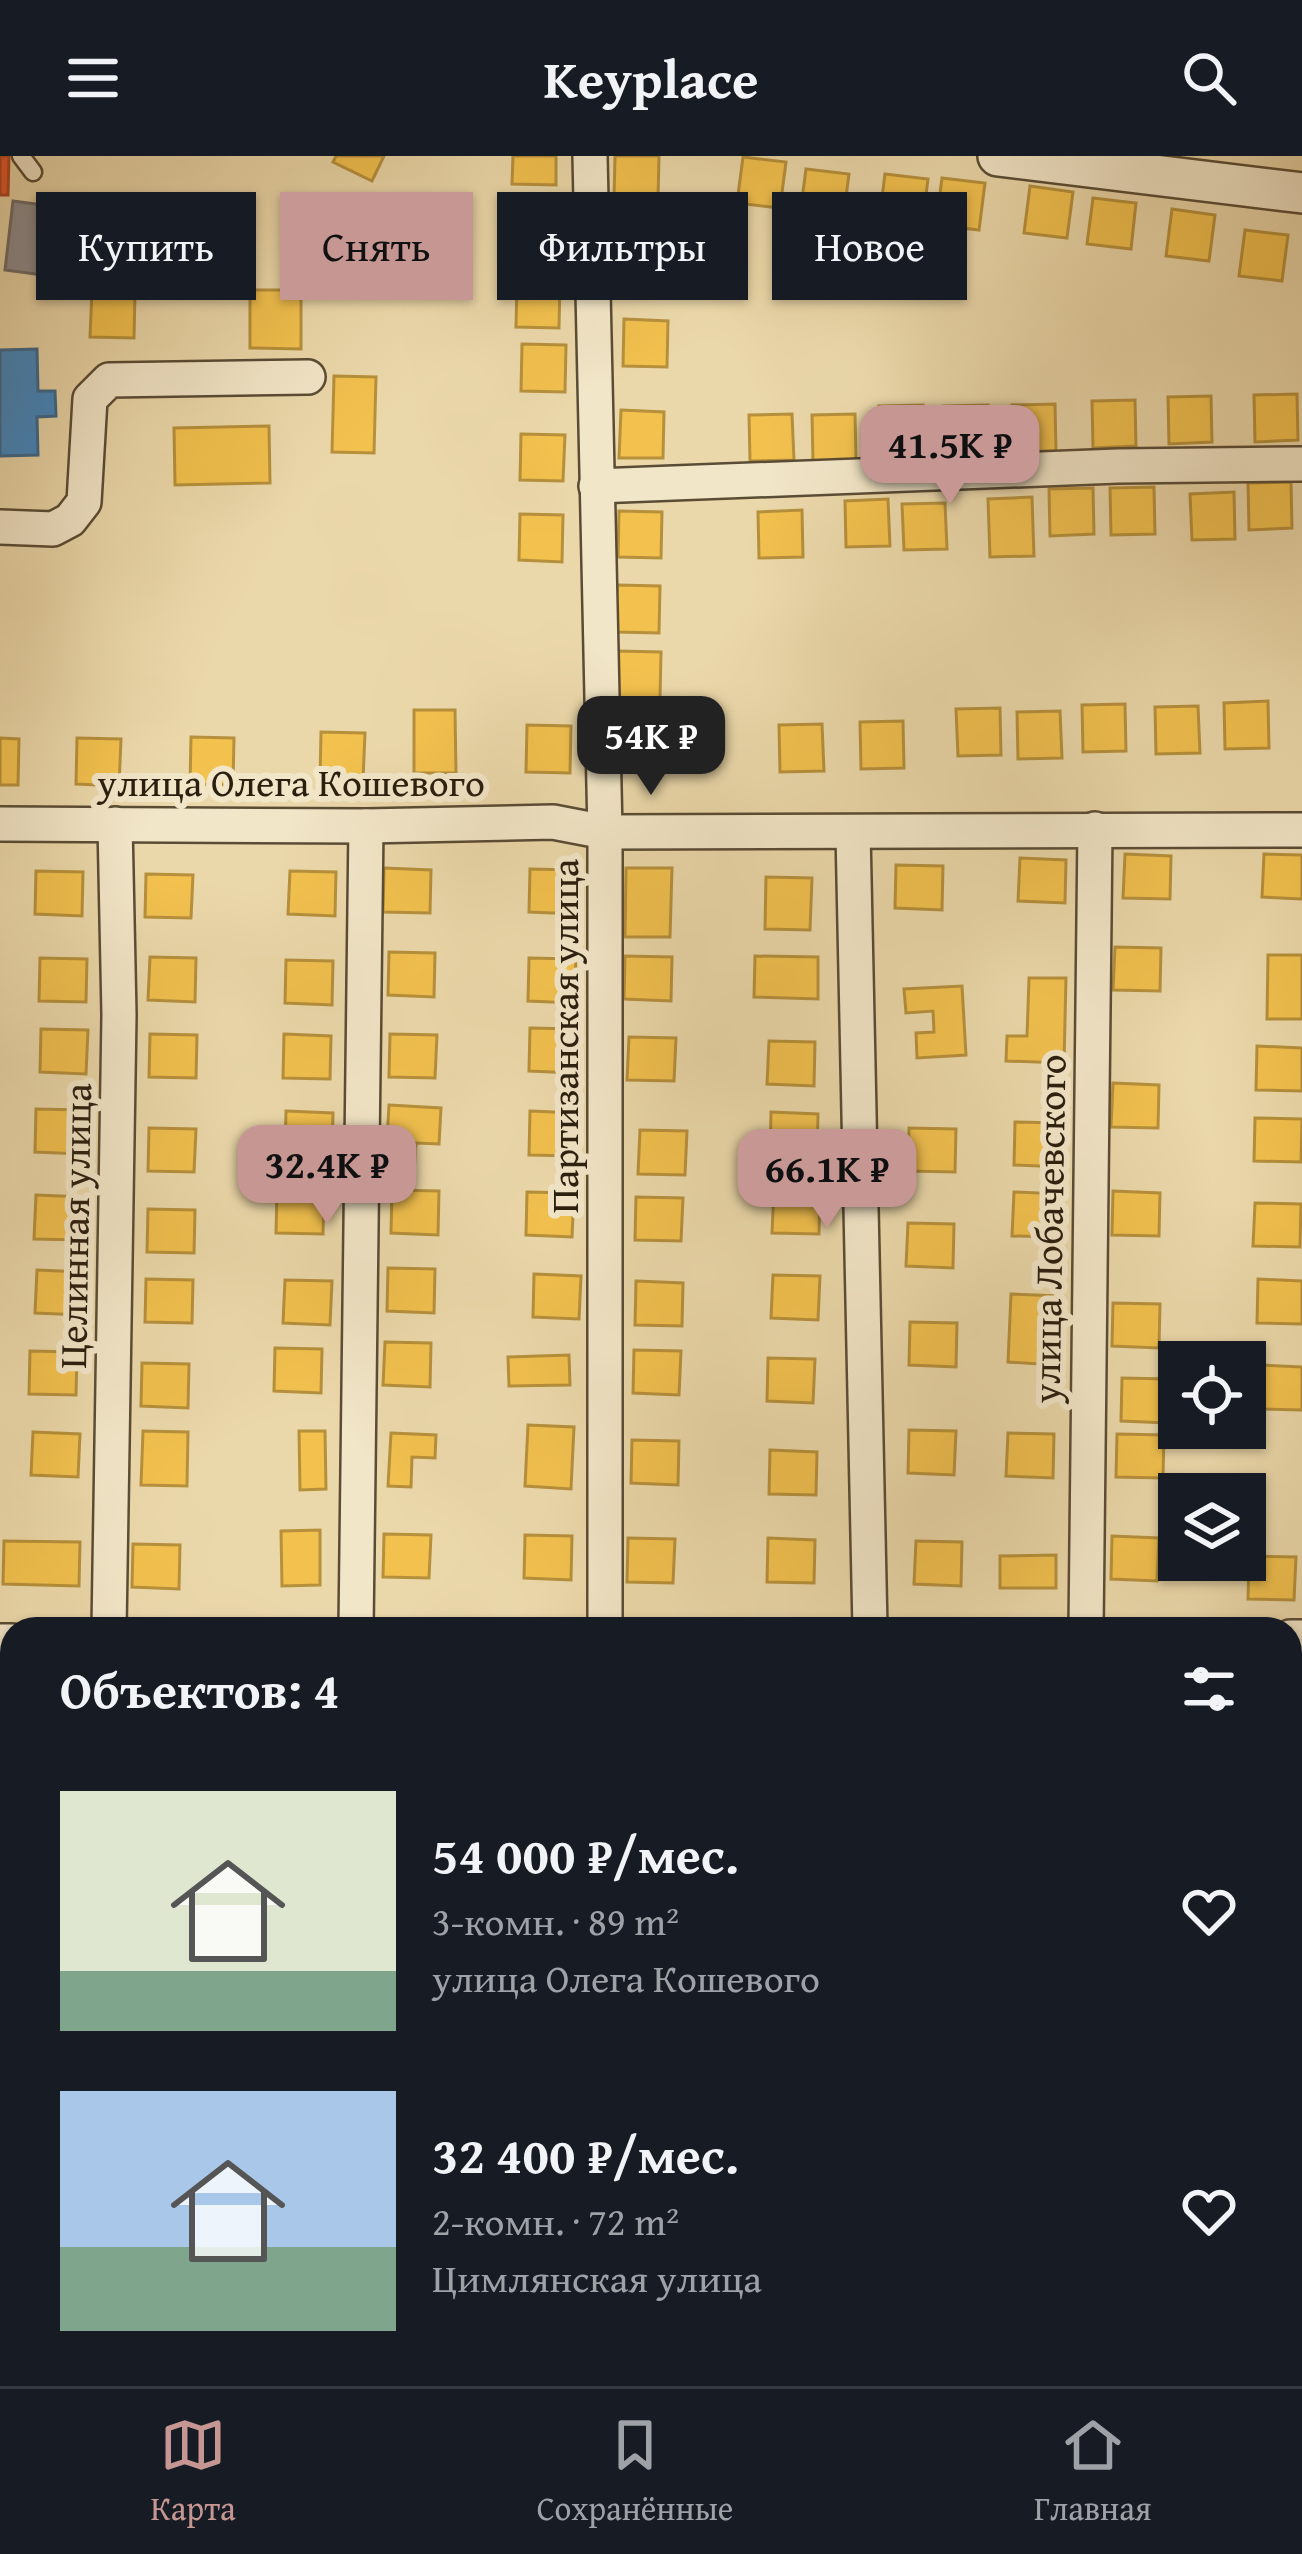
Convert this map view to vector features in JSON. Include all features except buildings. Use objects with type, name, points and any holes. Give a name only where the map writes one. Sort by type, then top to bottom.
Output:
[{"type":"street","name":"Партизанская улица","points":[[590,156],[605,832],[605,1617]]},
{"type":"street","points":[[998,156],[1302,193]]},
{"type":"street","points":[[0,527],[53,529],[70,520],[84,502],[90,398],[109,380],[308,377]]},
{"type":"street","points":[[596,486],[1118,466],[1302,464]]},
{"type":"street","name":"улица Олега Кошевого","points":[[0,824],[553,822],[605,832],[1302,830]]},
{"type":"street","name":"Целинная улица","points":[[110,1617],[119,1015],[115,824]]},
{"type":"street","points":[[356,1617],[366,826]]},
{"type":"street","name":"улица Лобачевского","points":[[1086,1617],[1095,829]]},
{"type":"street","points":[[853,832],[870,1617]]},
{"type":"lane","points":[[22,156],[33,172]]}]
